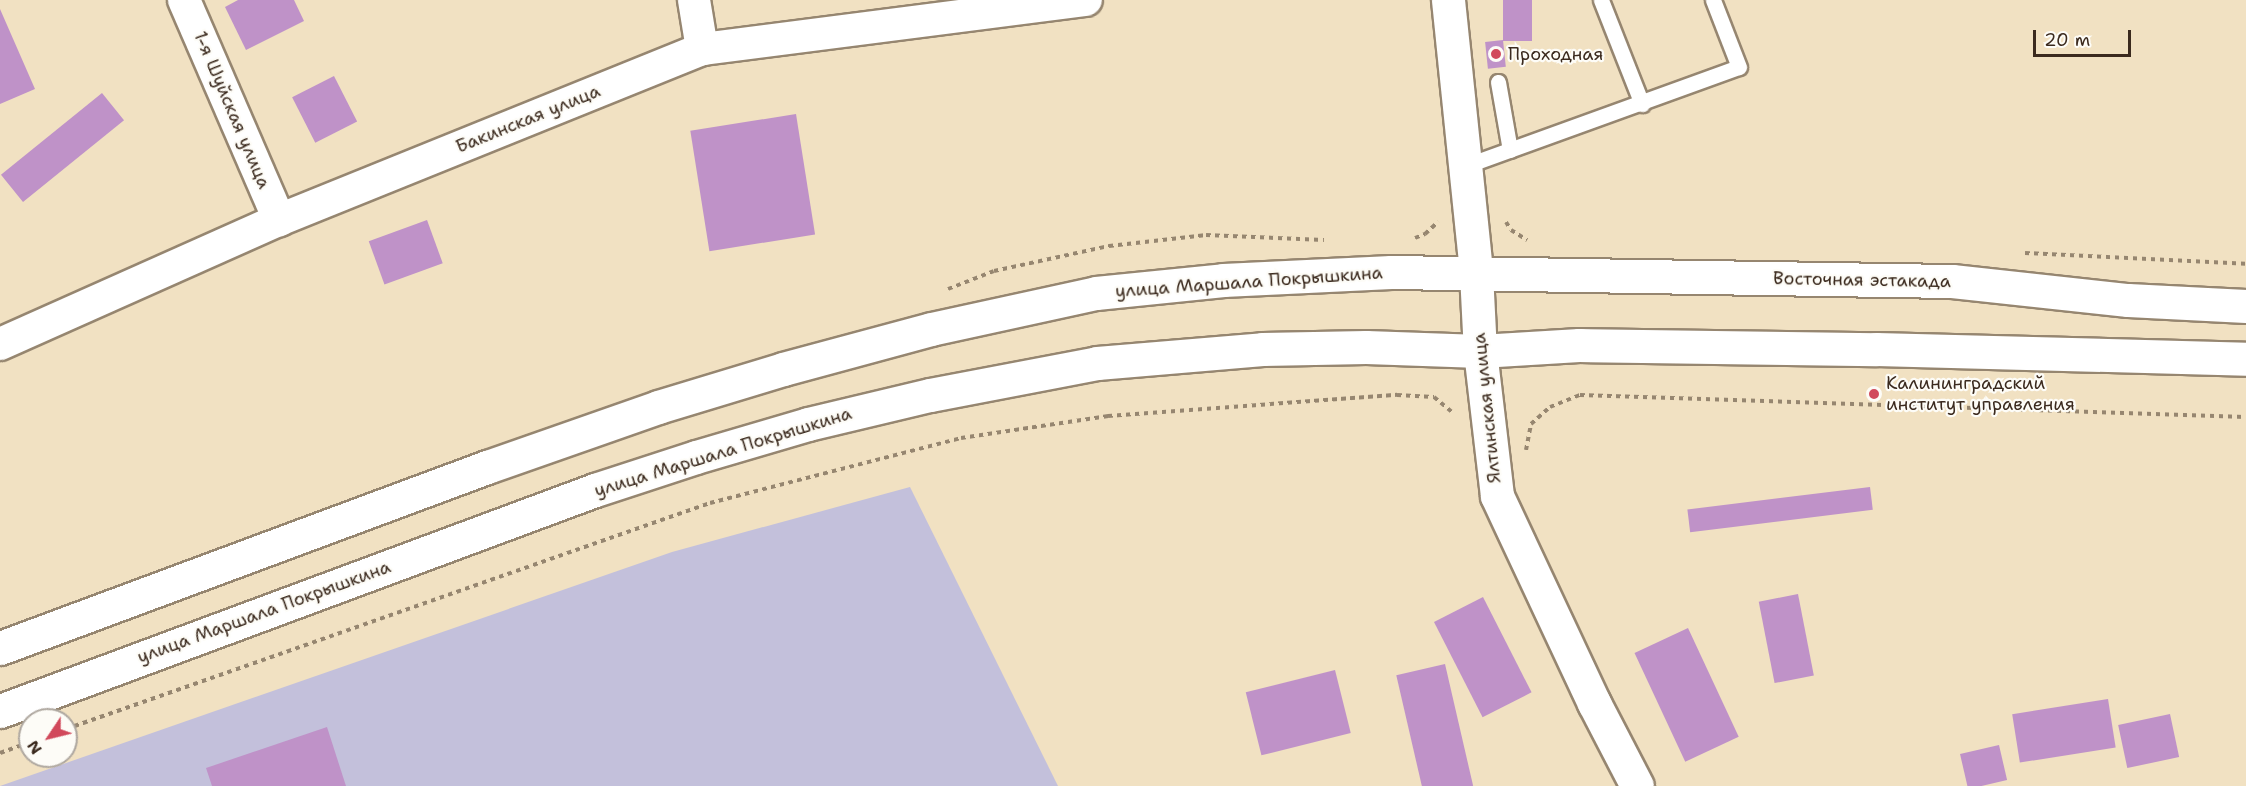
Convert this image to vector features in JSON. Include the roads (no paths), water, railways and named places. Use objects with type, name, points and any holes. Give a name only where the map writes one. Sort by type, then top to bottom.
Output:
[{"type":"main road","name":"Ялтинская улица","points":[[1448,0],[1476,273],[1480,351],[1497,496],[1594,703],[1637,786]]},
{"type":"main road","name":"улица Маршала Покрышкина","points":[[0,648],[476,471],[658,407],[783,369],[931,329],[1096,293],[1223,280],[1391,272],[1476,273]]},
{"type":"main road","name":"Восточная эстакада","points":[[1476,273],[1952,281],[2128,300],[2246,306]]},
{"type":"main road","points":[[1480,351],[1579,345],[1876,349],[2246,359]]},
{"type":"main road","name":"улица Маршала Покрышкина","points":[[0,711],[595,490],[808,424],[930,395],[1097,363],[1192,353],[1292,348],[1480,351]]},
{"type":"street","name":"1-я Шуйская улица","points":[[184,0],[279,220]]},
{"type":"street","points":[[694,0],[702,49]]},
{"type":"street","name":"Бакинская улица","points":[[0,344],[279,220],[702,49],[1086,0]]},
{"type":"lane","points":[[1601,0],[1642,104]]},
{"type":"lane","points":[[1465,166],[1642,104],[1739,67],[1713,0]]},
{"type":"lane","points":[[1498,82],[1510,150]]},
{"type":"place","name":"Проходная","points":[[1496,54]]},
{"type":"place","name":"Калининградский институт управления","points":[[1874,394]]}]
